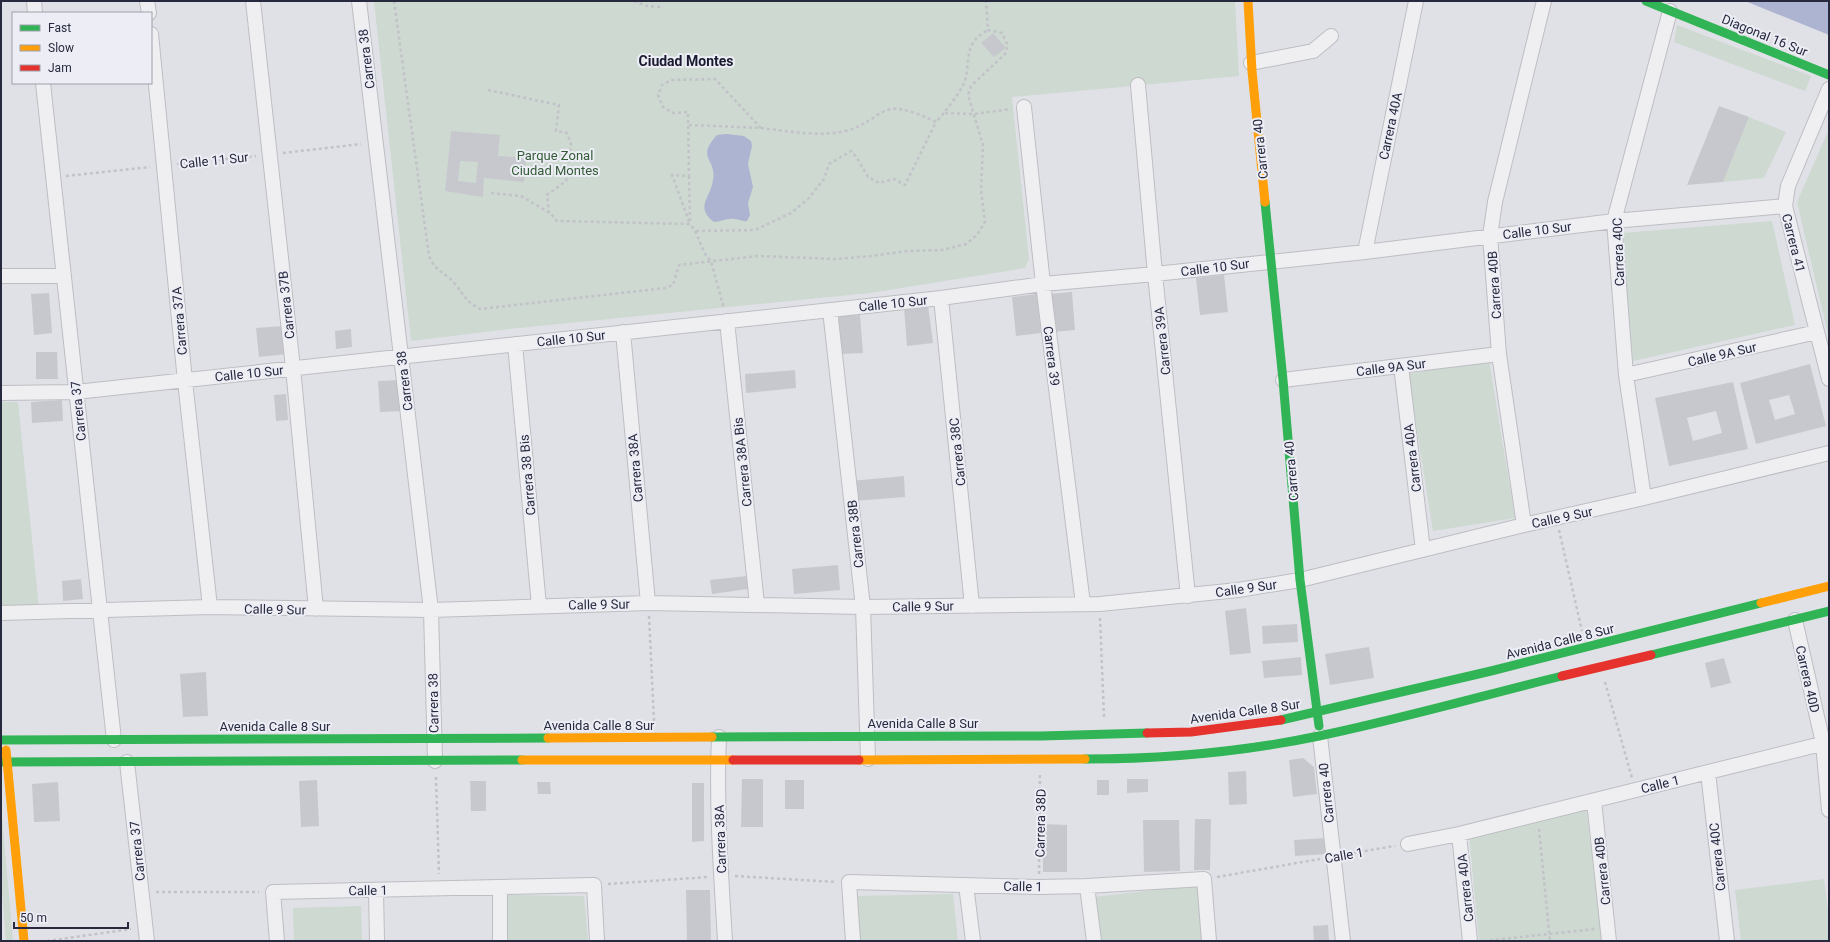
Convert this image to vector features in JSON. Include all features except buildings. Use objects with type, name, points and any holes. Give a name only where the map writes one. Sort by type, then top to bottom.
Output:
[{"type":"main road","name":"Carrera 40","points":[[1248,1],[1251,62],[1283,380],[1300,580],[1320,736]]},
{"type":"main road","name":"Diagonal 16 Sur","points":[[1646,1],[1829,75]]},
{"type":"main road","name":"Avenida Calle 8 Sur","points":[[3,740],[1105,736],[1191,732],[1236,727],[1317,713],[1829,586]]},
{"type":"main road","points":[[4,762],[1040,759],[1150,758],[1194,755],[1278,744],[1320,736],[1829,611]]},
{"type":"main road","points":[[3,740],[4,762],[24,941]]},
{"type":"street","points":[[34,1],[35,12]]},
{"type":"street","points":[[148,1],[149,12]]},
{"type":"street","name":"Carrera 37B","points":[[253,1],[293,368],[316,609]]},
{"type":"street","name":"Carrera 38","points":[[359,1],[431,610],[433,739],[435,761]]},
{"type":"street","name":"Carrera 40A","points":[[1365,252],[1416,1]]},
{"type":"street","name":"Carrera 40B","points":[[1524,525],[1500,354],[1490,236],[1495,202],[1544,1]]},
{"type":"street","name":"Carrera 40C","points":[[1644,498],[1626,375],[1614,221],[1670,11]]},
{"type":"street","points":[[1251,62],[1313,51],[1331,36]]},
{"type":"street","name":"Carrera 37A","points":[[152,43],[185,381],[210,607]]},
{"type":"street","name":"Carrera 37","points":[[43,84],[114,740]]},
{"type":"street","name":"Carrera 39A","points":[[1138,85],[1155,274],[1188,596]]},
{"type":"street","name":"Carrera 41","points":[[1829,89],[1788,186],[1785,206],[1829,379]]},
{"type":"street","name":"Carrera 39","points":[[1024,107],[1043,284],[1083,604]]},
{"type":"street","name":"Calle 10 Sur","points":[[1,393],[76,392],[185,381],[401,356],[941,298],[1043,284],[1365,252],[1614,221],[1785,206]]},
{"type":"street","points":[[1,276],[64,276]]},
{"type":"street","name":"Carrera 38C","points":[[941,298],[972,606]]},
{"type":"street","name":"Carrera 38B","points":[[830,310],[863,607],[868,759]]},
{"type":"street","name":"Carrera 38A Bis","points":[[727,321],[757,604]]},
{"type":"street","name":"Carrera 38A","points":[[622,332],[648,603]]},
{"type":"street","name":"Calle 9A Sur","points":[[1626,375],[1817,332]]},
{"type":"street","name":"Carrera 38 Bis","points":[[514,344],[539,606]]},
{"type":"street","name":"Calle 9A Sur","points":[[1283,380],[1500,354]]},
{"type":"street","name":"Carrera 40A","points":[[1401,366],[1423,550]]},
{"type":"street","name":"Calle 9 Sur","points":[[1,613],[210,607],[431,610],[648,603],[863,607],[1100,604],[1188,596],[1300,580],[1829,453]]},
{"type":"street","name":"Carrera 40D","points":[[1795,620],[1826,743],[1829,810]]},
{"type":"street","name":"Carrera 40","points":[[1320,736],[1343,941]]},
{"type":"street","name":"Carrera 38A","points":[[718,737],[721,876],[726,941]]},
{"type":"street","name":"Calle 1","points":[[1408,844],[1459,834],[1538,815],[1826,743]]},
{"type":"street","name":"Carrera 37","points":[[127,762],[147,941]]},
{"type":"street","name":"Carrera 40C","points":[[1708,772],[1727,941]]},
{"type":"street","name":"Carrera 40B","points":[[1594,800],[1608,934]]},
{"type":"street","name":"Carrera 40A","points":[[1459,834],[1470,941]]},
{"type":"street","points":[[1204,879],[1209,941]]},
{"type":"street","name":"Calle 1","points":[[853,941],[849,882],[1039,887],[1088,886],[1204,879]]},
{"type":"street","name":"Calle 1","points":[[273,892],[594,885],[598,941]]},
{"type":"street","points":[[966,885],[973,941]]},
{"type":"street","points":[[1088,886],[1094,941]]},
{"type":"street","points":[[500,888],[500,941]]},
{"type":"street","points":[[376,890],[377,941]]},
{"type":"street","points":[[273,892],[277,941]]},
{"type":"path","points":[[394,1],[429,256],[433,266],[455,283],[468,303],[480,309],[665,288],[673,285],[679,265],[758,256],[836,258],[864,257],[908,251],[942,250],[966,244],[977,235],[985,222],[981,190],[983,146],[968,95],[971,86],[1005,54],[1008,46],[1002,33],[988,30],[976,37],[968,50],[965,82],[945,113],[936,122],[905,184],[894,180],[879,183],[868,177],[851,151],[829,164],[824,180],[808,199],[791,213],[756,230],[696,231]]},
{"type":"path","points":[[634,1],[647,6],[661,7]]},
{"type":"path","points":[[986,1],[988,30]]},
{"type":"path","points":[[690,224],[688,112],[674,113],[663,107],[658,95],[662,85],[671,80],[715,79],[761,128]]},
{"type":"path","points":[[488,90],[559,106],[556,132],[567,133],[571,144],[566,181],[547,195],[550,213]]},
{"type":"path","points":[[945,113],[974,114],[1024,107]]},
{"type":"path","points":[[689,125],[761,128],[795,132],[823,133],[848,131],[866,124],[877,115],[893,108],[920,115],[936,122]]},
{"type":"path","name":"Calle 11 Sur","points":[[53,178],[376,143]]},
{"type":"path","points":[[689,176],[672,175],[690,224],[696,231],[706,256],[711,261],[727,321]]},
{"type":"path","points":[[491,193],[521,196],[550,213],[557,221],[690,224]]},
{"type":"path","points":[[1557,518],[1583,635]]},
{"type":"path","points":[[648,603],[655,738]]},
{"type":"path","points":[[1100,604],[1105,736]]},
{"type":"path","points":[[1605,681],[1636,790]]},
{"type":"path","name":"Carrera 38D","points":[[1039,887],[1040,759]]},
{"type":"path","points":[[435,761],[440,889]]},
{"type":"path","points":[[1538,815],[1550,941]]},
{"type":"path","name":"Calle 1","points":[[1204,879],[1408,844]]},
{"type":"path","points":[[142,892],[273,892]]},
{"type":"path","points":[[47,941],[145,927]]},
{"type":"path","points":[[1480,941],[1549,934],[1608,934]]},
{"type":"green space","name":"Parque Zonal Ciudad Montes","points":[[374,1],[1235,1],[1239,76],[1012,97],[1029,259],[1025,268],[870,293],[509,329],[411,341]]},
{"type":"green space","points":[[1677,25],[1811,76],[1805,91],[1674,42]]},
{"type":"green space","points":[[1749,117],[1786,132],[1764,178],[1723,182]]},
{"type":"green space","points":[[1829,129],[1829,338],[1797,202]]},
{"type":"green space","points":[[1772,221],[1795,325],[1633,361],[1622,233]]},
{"type":"green space","points":[[1489,360],[1515,518],[1433,531],[1408,374]]},
{"type":"green space","points":[[1,402],[18,402],[39,608],[1,607]]},
{"type":"green space","points":[[1,806],[13,941],[6,941],[1,881]]},
{"type":"green space","points":[[1586,806],[1602,941],[1479,941],[1469,835]]},
{"type":"green space","points":[[1824,879],[1829,919],[1829,941],[1741,941],[1735,890]]},
{"type":"green space","points":[[1197,885],[1203,941],[1099,941],[1094,897]]},
{"type":"green space","points":[[953,894],[958,941],[858,941],[854,896]]},
{"type":"green space","points":[[508,895],[584,896],[588,941],[508,941]]},
{"type":"green space","points":[[361,906],[362,941],[294,941],[293,908]]},
{"type":"water","points":[[1745,1],[1824,1],[1829,3],[1829,35]]},
{"type":"water","points":[[727,134],[744,136],[751,141],[752,146],[748,164],[753,187],[748,203],[750,215],[747,221],[731,219],[714,222],[705,211],[705,202],[713,180],[712,167],[707,154],[708,149],[717,135]]},
{"type":"traffic: fast","points":[[1646,1],[1829,75]]},
{"type":"traffic: fast","points":[[1265,202],[1283,380],[1300,580],[1319,726]]},
{"type":"traffic: fast","points":[[1281,720],[1491,671],[1761,603]]},
{"type":"traffic: fast","points":[[1651,655],[1829,611]]},
{"type":"traffic: fast","points":[[1085,759],[1144,758],[1202,754],[1290,742],[1380,722],[1562,676]]},
{"type":"traffic: fast","points":[[712,737],[1041,736],[1147,733]]},
{"type":"traffic: fast","points":[[1,740],[548,738]]},
{"type":"traffic: fast","points":[[1,762],[522,760]]},
{"type":"traffic: slow","points":[[1248,1],[1252,71],[1265,202]]},
{"type":"traffic: slow","points":[[1761,603],[1829,586]]},
{"type":"traffic: slow","points":[[548,738],[712,737]]},
{"type":"traffic: slow","points":[[6,750],[24,941]]},
{"type":"traffic: slow","points":[[859,760],[1085,759]]},
{"type":"traffic: slow","points":[[522,760],[733,760]]},
{"type":"traffic: jam","points":[[1562,676],[1651,655]]},
{"type":"traffic: jam","points":[[1147,733],[1191,732],[1281,720]]},
{"type":"traffic: jam","points":[[733,760],[859,760]]},
{"type":"district","name":"Ciudad Montes","points":[[686,61]]}]
